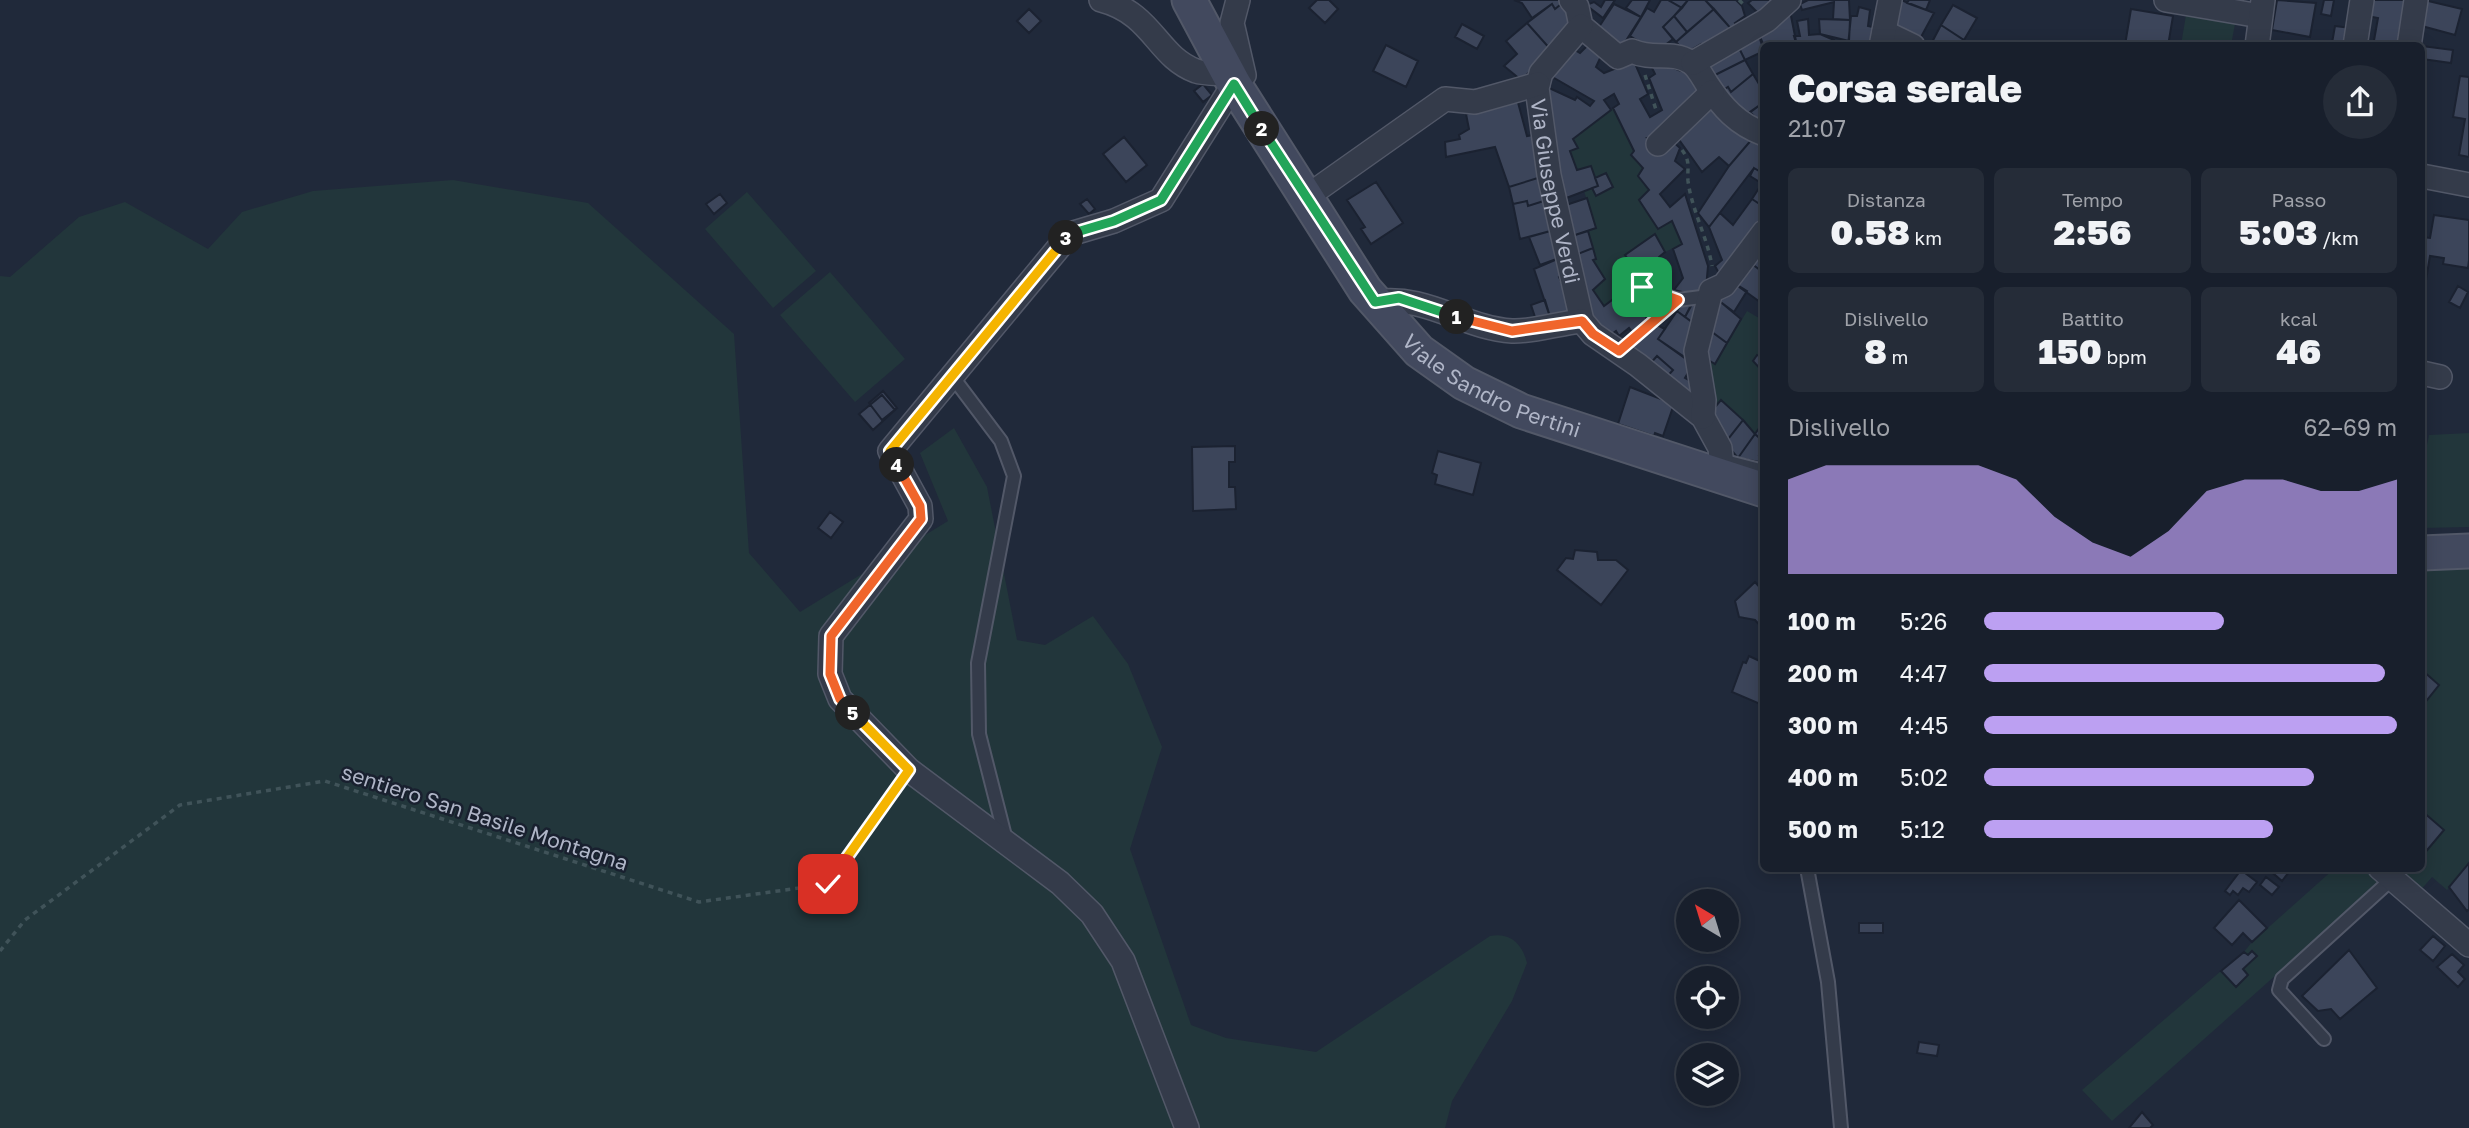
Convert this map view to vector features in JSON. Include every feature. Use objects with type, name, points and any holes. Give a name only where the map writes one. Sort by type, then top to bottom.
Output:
[{"type":"street","points":[[1101,0],[1138,16],[1172,56],[1196,71],[1231,79],[1244,75],[1232,23],[1238,0]]},
{"type":"street","name":"Viale Sandro Pertini","points":[[1189,0],[1231,79],[1305,198],[1375,302],[1419,351],[1464,383],[1510,406],[1723,468],[1760,488]]},
{"type":"street","points":[[1571,0],[1577,7],[1581,26],[1618,57],[1632,51],[1646,57],[1675,55],[1693,63],[1723,107],[1740,123],[1760,133]]},
{"type":"street","points":[[1693,63],[1766,20],[1789,0]]},
{"type":"street","points":[[1883,39],[1890,0]]},
{"type":"street","points":[[2166,0],[2262,8],[2256,42]]},
{"type":"street","points":[[2356,42],[2362,0]]},
{"type":"street","points":[[2410,42],[2416,0]]},
{"type":"street","name":"Via Giuseppe Verdi","points":[[1581,26],[1541,73],[1538,85],[1549,175],[1566,257],[1581,306],[1582,321]]},
{"type":"street","points":[[1187,1128],[1124,961],[1092,914],[1060,883],[909,770],[840,699],[830,674],[831,636],[921,519],[920,506],[890,451],[1070,234],[1114,221],[1161,200],[1231,79]]},
{"type":"street","points":[[1305,198],[1445,99],[1475,102],[1538,85]]},
{"type":"street","points":[[1664,138],[1712,92]]},
{"type":"street","points":[[2425,177],[2469,185]]},
{"type":"street","points":[[1703,417],[1704,400],[1696,351],[1709,295],[1724,285],[1760,237]]},
{"type":"street","points":[[1375,302],[1399,298],[1468,321],[1512,331],[1582,321],[1593,334],[1703,417],[1720,448],[1723,468]]},
{"type":"street","points":[[2425,553],[2469,551]]},
{"type":"street","points":[[2386,873],[2469,945]]},
{"type":"lane","points":[[1642,287],[1678,300],[1709,295]]},
{"type":"lane","points":[[952,376],[1002,442],[1014,477],[978,663],[979,734],[1007,844]]},
{"type":"lane","points":[[1723,468],[1760,471]]},
{"type":"lane","points":[[1808,872],[1828,982],[1841,1128]]},
{"type":"lane","points":[[2324,1039],[2279,990],[2282,979],[2386,873]]},
{"type":"path","points":[[1646,57],[1644,69],[1657,113]]},
{"type":"path","points":[[1664,138],[1689,159],[1688,181],[1695,213],[1710,250],[1714,282],[1709,295]]},
{"type":"path","points":[[1619,351],[1678,300]]},
{"type":"path","name":"sentiero San Basile Montagna","points":[[0,951],[25,920],[180,806],[325,781],[699,902],[828,884],[909,770]]},
{"type":"green space","points":[[2186,15],[2235,24],[2232,42],[2182,42]]},
{"type":"green space","points":[[1613,108],[1634,151],[1632,155],[1643,168],[1638,176],[1649,190],[1639,200],[1658,229],[1672,221],[1682,244],[1665,252],[1654,234],[1625,254],[1630,262],[1622,268],[1633,283],[1604,306],[1593,290],[1605,279],[1593,260],[1596,259],[1588,231],[1596,228],[1584,191],[1592,188],[1596,196],[1613,186],[1606,173],[1595,178],[1591,167],[1577,170],[1570,151],[1578,148],[1573,139]]},
{"type":"green space","points":[[453,180],[588,203],[734,334],[749,553],[800,612],[948,521],[920,453],[954,428],[987,487],[1017,640],[1045,645],[1093,616],[1128,664],[1162,747],[1130,849],[1191,1025],[1226,1038],[1316,1052],[1490,936],[1504,936],[1514,940],[1527,963],[1512,1001],[1452,1101],[1445,1128],[0,1128],[0,276],[10,277],[79,217],[125,202],[208,249],[242,212],[313,191]]},
{"type":"green space","points":[[747,192],[816,271],[773,308],[705,229]]},
{"type":"green space","points":[[830,272],[905,359],[855,402],[780,315]]},
{"type":"green space","points":[[1747,311],[1760,319],[1760,352],[1753,361],[1760,369],[1760,427],[1755,434],[1721,400],[1711,412],[1708,364],[1710,361],[1716,363]]},
{"type":"green space","points":[[2469,433],[2469,527],[2425,528],[2425,456],[2429,435]]},
{"type":"green space","points":[[2469,565],[2469,863],[2447,890],[2432,877],[2419,892],[2396,872],[2425,872],[2425,701],[2439,685],[2425,673],[2425,567]]},
{"type":"green space","points":[[2331,872],[2378,872],[2385,878],[2112,1121],[2082,1090],[2221,971],[2236,987],[2248,976],[2243,969],[2257,956],[2252,951],[2248,955],[2244,952]]},
{"type":"building","points":[[1317,0],[1329,0],[1338,9],[1325,23],[1309,8]]},
{"type":"building","points":[[1514,0],[1565,1],[1555,9],[1552,4],[1532,18],[1522,3]]},
{"type":"building","points":[[1605,0],[1615,0],[1603,18],[1586,5],[1594,2],[1601,7]]},
{"type":"building","points":[[1632,0],[1650,0],[1641,17],[1626,8]]},
{"type":"building","points":[[1661,0],[1668,0],[1682,8],[1663,27],[1673,39],[1656,52],[1630,36],[1647,8],[1654,12]]},
{"type":"building","points":[[1668,0],[1688,0],[1682,8]]},
{"type":"building","points":[[1688,0],[1705,0],[1714,9],[1687,32],[1674,16]]},
{"type":"building","points":[[1705,0],[1736,0],[1742,6],[1745,16],[1735,23],[1738,27],[1733,31]]},
{"type":"building","points":[[1752,0],[1775,0],[1761,16],[1748,3]]},
{"type":"building","points":[[1808,0],[1849,0],[1850,20],[1833,19],[1834,2],[1802,10],[1800,4]]},
{"type":"building","points":[[1901,0],[1934,13],[1921,37],[1893,25]]},
{"type":"building","points":[[1909,0],[1930,0],[1926,10],[1907,3]]},
{"type":"building","points":[[2277,0],[2316,3],[2310,37],[2272,30]]},
{"type":"building","points":[[2324,0],[2334,0],[2331,16],[2321,14]]},
{"type":"building","points":[[2370,0],[2409,0],[2402,42],[2374,42],[2378,18],[2367,16]]},
{"type":"building","points":[[2424,0],[2462,9],[2455,35],[2418,25]]},
{"type":"building","points":[[1565,1],[1576,14],[1554,40],[1559,44],[1552,51],[1527,23],[1552,4],[1555,9]]},
{"type":"building","points":[[1614,4],[1641,17],[1620,50],[1597,30]]},
{"type":"building","points":[[1953,5],[1977,18],[1964,40],[1941,25]]},
{"type":"building","points":[[1859,7],[1870,10],[1868,26],[1877,28],[1875,42],[1848,42],[1851,16],[1857,16]]},
{"type":"building","points":[[1029,9],[1041,21],[1029,33],[1017,21]]},
{"type":"building","points":[[1714,9],[1733,31],[1705,50],[1701,44],[1686,53],[1676,42]]},
{"type":"building","points":[[2131,9],[2173,16],[2169,42],[2126,42]]},
{"type":"building","points":[[1790,11],[1796,42],[1762,42],[1757,30]]},
{"type":"building","points":[[1674,16],[1687,32],[1676,42],[1663,27]]},
{"type":"building","points":[[1808,19],[1809,35],[1820,34],[1834,42],[1796,42],[1794,36],[1800,36],[1797,21]]},
{"type":"building","points":[[1819,19],[1850,20],[1849,41],[1820,34]]},
{"type":"building","points":[[1527,23],[1552,51],[1521,80],[1504,66],[1517,54],[1506,41]]},
{"type":"building","points":[[1462,24],[1484,36],[1477,49],[1455,37]]},
{"type":"building","points":[[1941,25],[1967,42],[1932,42]]},
{"type":"building","points":[[2335,26],[2351,28],[2348,42],[2332,42]]},
{"type":"building","points":[[1757,30],[1761,42],[1760,53],[1745,60],[1736,42]]},
{"type":"building","points":[[1736,42],[1745,60],[1707,79],[1703,70]]},
{"type":"building","points":[[1386,45],[1418,61],[1406,87],[1373,71]]},
{"type":"building","points":[[1588,45],[1602,54],[1596,67],[1604,73],[1634,61],[1648,94],[1640,99],[1650,117],[1662,110],[1649,78],[1655,74],[1652,68],[1661,63],[1681,71],[1685,65],[1705,93],[1660,134],[1647,138],[1659,150],[1671,140],[1680,148],[1675,161],[1685,169],[1660,194],[1670,207],[1685,194],[1708,266],[1706,288],[1690,294],[1674,290],[1683,278],[1673,249],[1682,244],[1672,221],[1658,229],[1639,200],[1649,190],[1638,176],[1643,168],[1631,155],[1634,151],[1613,108],[1619,104],[1614,94],[1604,100],[1611,110],[1573,139],[1578,148],[1570,151],[1577,170],[1591,166],[1598,186],[1561,200],[1547,87],[1575,100],[1577,97],[1590,106],[1594,101],[1549,75],[1568,46],[1580,53]]},
{"type":"building","points":[[2425,46],[2453,50],[2451,63],[2425,59]]},
{"type":"building","points":[[1745,60],[1753,74],[1731,92],[1728,87],[1720,92],[1711,77]]},
{"type":"building","points":[[1753,74],[1760,83],[1760,105],[1741,119],[1720,92],[1728,87],[1731,92]]},
{"type":"building","points":[[2460,76],[2469,77],[2469,157],[2459,155],[2465,119],[2453,117]]},
{"type":"building","points":[[1203,84],[1212,95],[1203,102],[1194,91]]},
{"type":"building","points":[[1516,95],[1527,136],[1539,134],[1541,177],[1509,187],[1495,147],[1446,157],[1445,142],[1460,139],[1459,135],[1469,129],[1466,114]]},
{"type":"building","points":[[1706,102],[1753,138],[1729,166],[1719,157],[1702,172],[1675,134]]},
{"type":"building","points":[[1760,105],[1760,122],[1750,112]]},
{"type":"building","points":[[1124,137],[1147,165],[1126,182],[1103,154]]},
{"type":"building","points":[[1753,138],[1760,144],[1760,172],[1754,168],[1709,227],[1698,213],[1729,166]]},
{"type":"building","points":[[1754,168],[1760,172],[1760,182],[1750,176]]},
{"type":"building","points":[[1606,173],[1613,187],[1596,196],[1592,188],[1598,186],[1595,178]]},
{"type":"building","points":[[1541,177],[1547,200],[1528,206],[1527,201],[1513,204],[1509,187]]},
{"type":"building","points":[[1376,182],[1403,223],[1371,244],[1361,229],[1365,227],[1347,200]]},
{"type":"building","points":[[1759,188],[1760,189],[1760,204],[1752,199]]},
{"type":"building","points":[[720,194],[727,203],[714,214],[706,204]]},
{"type":"building","points":[[1587,198],[1596,228],[1572,236],[1563,206]]},
{"type":"building","points":[[1087,199],[1095,209],[1089,214],[1080,204]]},
{"type":"building","points":[[1752,199],[1760,204],[1760,228],[1722,279],[1715,266],[1722,260],[1709,227],[1720,213],[1733,225]]},
{"type":"building","points":[[1547,200],[1554,230],[1520,239],[1513,204],[1527,201],[1528,206]]},
{"type":"building","points":[[2434,215],[2469,220],[2468,268],[2443,264],[2444,258],[2430,256],[2425,286],[2425,237],[2430,238]]},
{"type":"building","points":[[1554,230],[1562,257],[1540,265],[1529,237]]},
{"type":"building","points":[[1588,231],[1593,248],[1578,254],[1572,236]]},
{"type":"building","points":[[1655,234],[1665,252],[1659,257],[1664,271],[1650,283],[1644,276],[1633,283],[1622,267],[1630,262],[1625,255]]},
{"type":"building","points":[[1760,244],[1760,270],[1748,261]]},
{"type":"building","points":[[1593,248],[1596,259],[1593,260],[1605,279],[1593,290],[1604,306],[1624,291],[1628,296],[1633,292],[1654,310],[1646,318],[1649,324],[1635,336],[1629,328],[1619,336],[1616,331],[1609,336],[1599,323],[1593,329],[1570,257]]},
{"type":"building","points":[[1562,257],[1565,271],[1559,277],[1577,314],[1551,320],[1534,269]]},
{"type":"building","points":[[1748,261],[1760,270],[1760,302],[1731,281]]},
{"type":"building","points":[[1731,281],[1747,291],[1734,312],[1718,300]]},
{"type":"building","points":[[2458,286],[2468,292],[2460,308],[2449,302]]},
{"type":"building","points":[[1717,299],[1741,319],[1727,343],[1712,332]]},
{"type":"building","points":[[1545,300],[1551,320],[1536,320],[1531,305]]},
{"type":"building","points":[[1693,301],[1701,305],[1696,325],[1685,317]]},
{"type":"building","points":[[1681,305],[1691,306],[1685,317],[1677,311]]},
{"type":"building","points":[[1677,311],[1696,325],[1689,360],[1658,339]]},
{"type":"building","points":[[1657,325],[1665,329],[1658,339],[1693,364],[1685,378],[1697,385],[1696,405],[1663,381],[1673,370],[1657,356],[1648,366],[1627,350]]},
{"type":"building","points":[[1712,332],[1727,343],[1715,364],[1710,361],[1708,364],[1700,349]]},
{"type":"building","points":[[1757,355],[1760,357],[1760,369],[1753,361]]},
{"type":"building","points":[[1657,356],[1673,370],[1663,381],[1648,366]]},
{"type":"building","points":[[1630,387],[1674,404],[1663,436],[1655,433],[1654,436],[1618,424]]},
{"type":"building","points":[[883,391],[897,408],[882,420],[869,403]]},
{"type":"building","points":[[882,395],[895,410],[873,430],[859,414]]},
{"type":"building","points":[[1721,400],[1743,420],[1725,443],[1716,429],[1720,424],[1709,414]]},
{"type":"building","points":[[1743,420],[1755,434],[1738,458],[1725,443]]},
{"type":"building","points":[[1755,434],[1760,438],[1760,462],[1738,458]]},
{"type":"building","points":[[1235,446],[1235,462],[1229,462],[1229,487],[1235,487],[1236,509],[1193,511],[1192,447]]},
{"type":"building","points":[[1438,451],[1481,463],[1473,495],[1435,484],[1437,475],[1432,473]]},
{"type":"building","points":[[830,512],[843,522],[831,538],[818,528]]},
{"type":"building","points":[[1575,550],[1597,552],[1598,560],[1616,560],[1628,570],[1601,605],[1557,570],[1566,558],[1573,559]]},
{"type":"building","points":[[1755,582],[1760,588],[1760,626],[1755,620],[1739,617],[1735,601]]},
{"type":"building","points":[[1749,656],[1760,661],[1760,704],[1732,692],[1743,662],[1746,663]]},
{"type":"building","points":[[2425,673],[2439,685],[2425,702]]},
{"type":"building","points":[[2425,814],[2444,830],[2425,853]]},
{"type":"building","points":[[2469,863],[2469,909],[2467,911],[2449,887]]},
{"type":"building","points":[[2239,872],[2257,882],[2249,892],[2243,888],[2238,895],[2233,891],[2230,895],[2225,891]]},
{"type":"building","points":[[2272,872],[2289,872],[2282,881]]},
{"type":"building","points":[[2266,877],[2279,887],[2272,895],[2260,885]]},
{"type":"building","points":[[2239,900],[2267,928],[2252,942],[2243,933],[2232,945],[2214,928]]},
{"type":"building","points":[[1859,923],[1883,923],[1883,933],[1859,933]]},
{"type":"building","points":[[2433,936],[2445,946],[2433,961],[2420,950]]},
{"type":"building","points":[[2349,950],[2377,988],[2340,1019],[2331,1009],[2318,1011],[2302,996]]},
{"type":"building","points":[[2252,951],[2257,956],[2243,969],[2248,975],[2236,987],[2221,971],[2244,952],[2248,955]]},
{"type":"building","points":[[2452,954],[2464,965],[2458,972],[2465,979],[2458,987],[2437,967]]},
{"type":"building","points":[[1919,1042],[1939,1045],[1937,1056],[1917,1053]]},
{"type":"building","points":[[2142,1112],[2153,1125],[2150,1128],[2129,1128]]},
{"type":"route","points":[[828,884],[909,770],[840,699],[830,674],[831,636],[921,519],[920,506],[890,451],[1070,234],[1114,221],[1161,200],[1234,84],[1305,198],[1375,302],[1399,298],[1468,321],[1512,331],[1582,321],[1593,334],[1619,351],[1661,318],[1678,300],[1642,287]]}]
